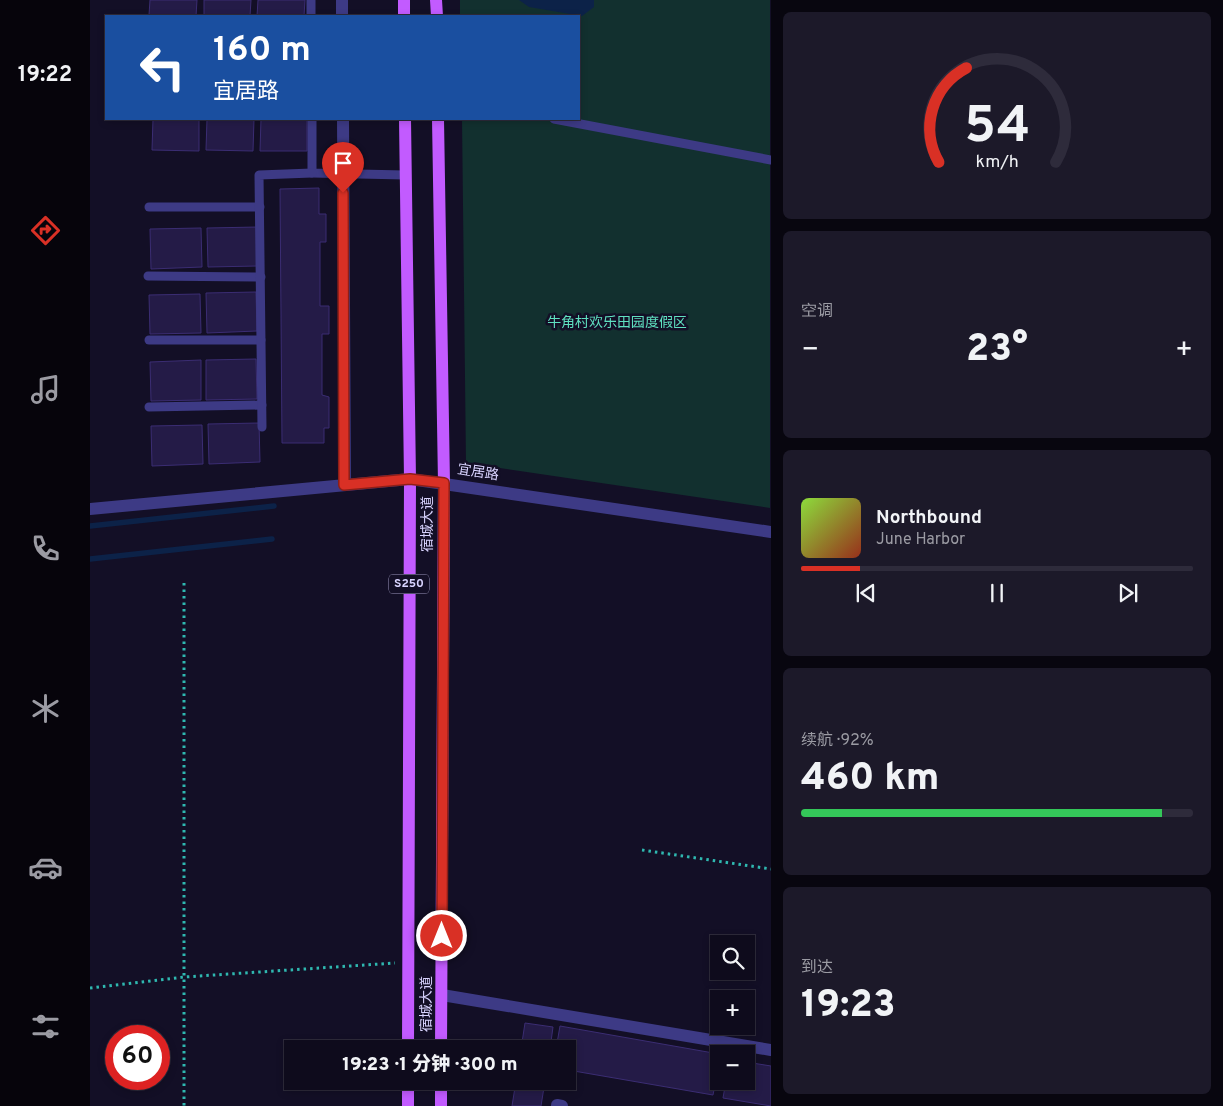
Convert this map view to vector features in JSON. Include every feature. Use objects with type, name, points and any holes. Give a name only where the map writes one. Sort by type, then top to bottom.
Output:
[{"type":"main road","points":[[404,0],[404,15]]},
{"type":"main road","points":[[436,0],[436,15]]},
{"type":"main road","name":"宿城大道","points":[[405,120],[410,479],[408,1040]]},
{"type":"main road","name":"宿城大道","points":[[438,120],[444,483],[441,1040]]},
{"type":"main road","points":[[408,1090],[408,1106]]},
{"type":"main road","points":[[441,1090],[441,1106]]},
{"type":"street","points":[[342,0],[342,15]]},
{"type":"street","points":[[343,120],[344,485]]},
{"type":"street","name":"宜居路","points":[[90,509],[410,479],[770,532]]},
{"type":"street","points":[[442,995],[770,1050]]},
{"type":"street","points":[[556,1106],[562,1106]]},
{"type":"lane","points":[[311,0],[311,15]]},
{"type":"lane","points":[[312,120],[312,173]]},
{"type":"lane","points":[[559,120],[770,160]]},
{"type":"lane","points":[[262,427],[259,175],[343,173],[405,175]]},
{"type":"lane","points":[[149,207],[260,207]]},
{"type":"lane","points":[[148,276],[260,277]]},
{"type":"lane","points":[[149,340],[261,340]]},
{"type":"lane","points":[[149,407],[262,405]]},
{"type":"path","points":[[184,583],[184,1106]]},
{"type":"path","points":[[642,850],[770,869]]},
{"type":"path","points":[[90,988],[184,977],[408,962]]},
{"type":"green space","name":"牛角村欢乐田园度假区","points":[[460,0],[770,0],[770,508],[466,463],[462,120],[580,120],[580,15],[460,15]]},
{"type":"water","points":[[519,0],[594,0],[594,7],[582,16],[529,7]]},
{"type":"building","points":[[150,0],[197,0],[196,15],[149,15]]},
{"type":"building","points":[[204,0],[251,0],[250,15],[204,15]]},
{"type":"building","points":[[258,0],[305,0],[304,15],[257,15]]},
{"type":"building","points":[[153,120],[199,120],[199,151],[152,150]]},
{"type":"building","points":[[207,120],[254,120],[253,151],[206,150]]},
{"type":"building","points":[[261,120],[307,120],[307,151],[260,151]]},
{"type":"building","points":[[319,188],[319,214],[326,214],[326,242],[320,242],[320,306],[329,306],[329,334],[322,334],[322,395],[329,397],[329,428],[324,428],[324,443],[282,443],[280,189]]},
{"type":"building","points":[[258,227],[258,266],[208,267],[207,228]]},
{"type":"building","points":[[201,228],[202,267],[151,269],[150,229]]},
{"type":"building","points":[[256,292],[257,331],[207,333],[206,293]]},
{"type":"building","points":[[200,294],[201,333],[150,334],[149,295]]},
{"type":"building","points":[[256,359],[257,399],[206,400],[206,360]]},
{"type":"building","points":[[201,360],[201,400],[151,401],[150,362]]},
{"type":"building","points":[[259,423],[260,462],[209,464],[208,424]]},
{"type":"building","points":[[202,425],[203,464],[152,466],[151,426]]},
{"type":"building","points":[[525,1023],[553,1027],[551,1040],[522,1040]]},
{"type":"building","points":[[560,1026],[710,1052],[710,1090],[714,1090],[713,1095],[576,1071],[576,1040],[558,1040]]},
{"type":"building","points":[[755,1063],[771,1066],[771,1106],[723,1098],[724,1090],[755,1090]]},
{"type":"building","points":[[515,1090],[544,1090],[541,1106],[512,1106]]},
{"type":"waterway","points":[[90,526],[274,506]]},
{"type":"waterway","points":[[90,559],[272,539]]},
{"type":"route","points":[[343,193],[344,485],[410,479],[444,483],[442,936]]}]
